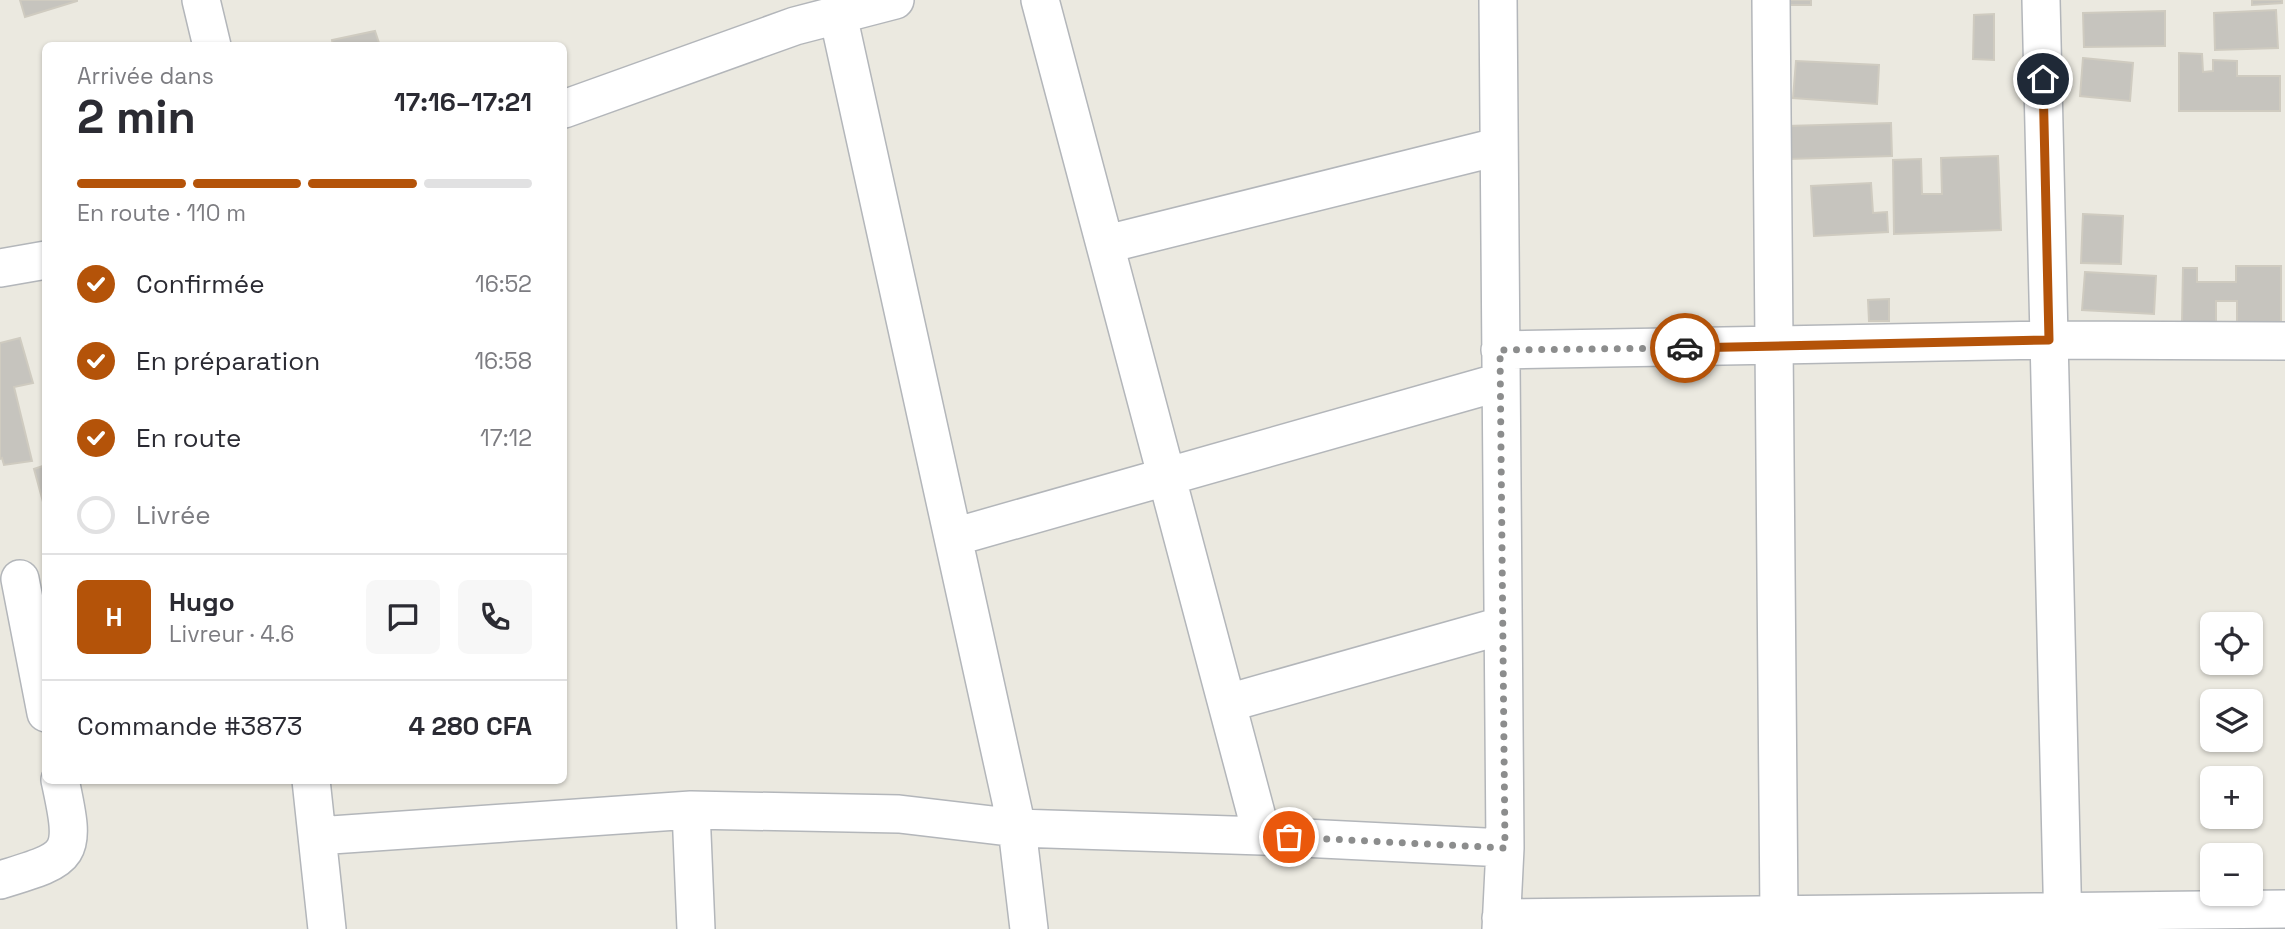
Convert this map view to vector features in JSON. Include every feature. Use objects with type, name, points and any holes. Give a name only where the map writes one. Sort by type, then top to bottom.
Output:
[{"type":"street","points":[[201,0],[211,42]]},
{"type":"street","points":[[567,108],[792,13],[838,15],[895,0]]},
{"type":"street","points":[[1040,0],[1107,244],[1262,836]]},
{"type":"street","points":[[1498,0],[1497,147],[1505,848],[1501,924],[1779,915],[2062,920],[2285,909]]},
{"type":"street","points":[[1771,0],[1779,915]]},
{"type":"street","points":[[2041,0],[2062,920]]},
{"type":"street","points":[[838,15],[1017,828],[1029,929]]},
{"type":"street","points":[[1107,244],[1497,147]]},
{"type":"street","points":[[0,268],[42,261]]},
{"type":"street","points":[[954,537],[1168,476],[1500,366],[1774,347],[2049,340],[2285,341]]},
{"type":"street","points":[[22,578],[42,690]]},
{"type":"street","points":[[1228,703],[1501,626]]},
{"type":"street","points":[[0,880],[52,864],[66,851],[71,828],[61,784]]},
{"type":"street","points":[[311,784],[327,929]]},
{"type":"street","points":[[317,836],[691,810],[899,814],[1017,828],[1505,848]]},
{"type":"street","points":[[691,810],[696,929]]},
{"type":"building","points":[[20,0],[77,0],[77,1],[25,17]]},
{"type":"building","points":[[1787,0],[1811,0],[1811,5],[1788,5]]},
{"type":"building","points":[[2252,0],[2282,0],[2282,3],[2252,5]]},
{"type":"building","points":[[2276,10],[2278,48],[2215,50],[2214,13]]},
{"type":"building","points":[[2165,11],[2165,46],[2084,47],[2083,13]]},
{"type":"building","points":[[1994,14],[1994,60],[1973,59],[1974,15]]},
{"type":"building","points":[[375,31],[379,42],[332,42]]},
{"type":"building","points":[[2179,53],[2202,54],[2203,72],[2213,71],[2213,60],[2237,61],[2237,76],[2280,76],[2280,111],[2179,111]]},
{"type":"building","points":[[2083,58],[2133,63],[2130,101],[2080,96]]},
{"type":"building","points":[[1796,61],[1879,65],[1877,104],[1793,98]]},
{"type":"building","points":[[1891,123],[1892,156],[1788,159],[1787,126]]},
{"type":"building","points":[[1998,156],[2001,230],[1894,234],[1893,160],[1921,159],[1922,194],[1942,194],[1941,158]]},
{"type":"building","points":[[1871,183],[1873,213],[1887,212],[1888,232],[1814,236],[1811,186]]},
{"type":"building","points":[[2083,214],[2123,216],[2121,264],[2081,263]]},
{"type":"building","points":[[2236,266],[2281,266],[2281,322],[2237,323],[2237,301],[2216,301],[2216,322],[2182,323],[2183,268],[2197,268],[2197,282],[2236,282]]},
{"type":"building","points":[[2085,272],[2156,276],[2154,314],[2082,310]]},
{"type":"building","points":[[1889,299],[1889,321],[1869,321],[1868,300]]},
{"type":"building","points":[[20,338],[33,383],[14,387],[32,461],[4,465],[2,458],[0,459],[0,343]]},
{"type":"building","points":[[42,466],[42,498],[34,469]]},
{"type":"way so far","points":[[1289,837],[1505,848],[1500,350],[1685,348]]},
{"type":"route","points":[[1685,348],[2049,340],[2043,79]]}]
